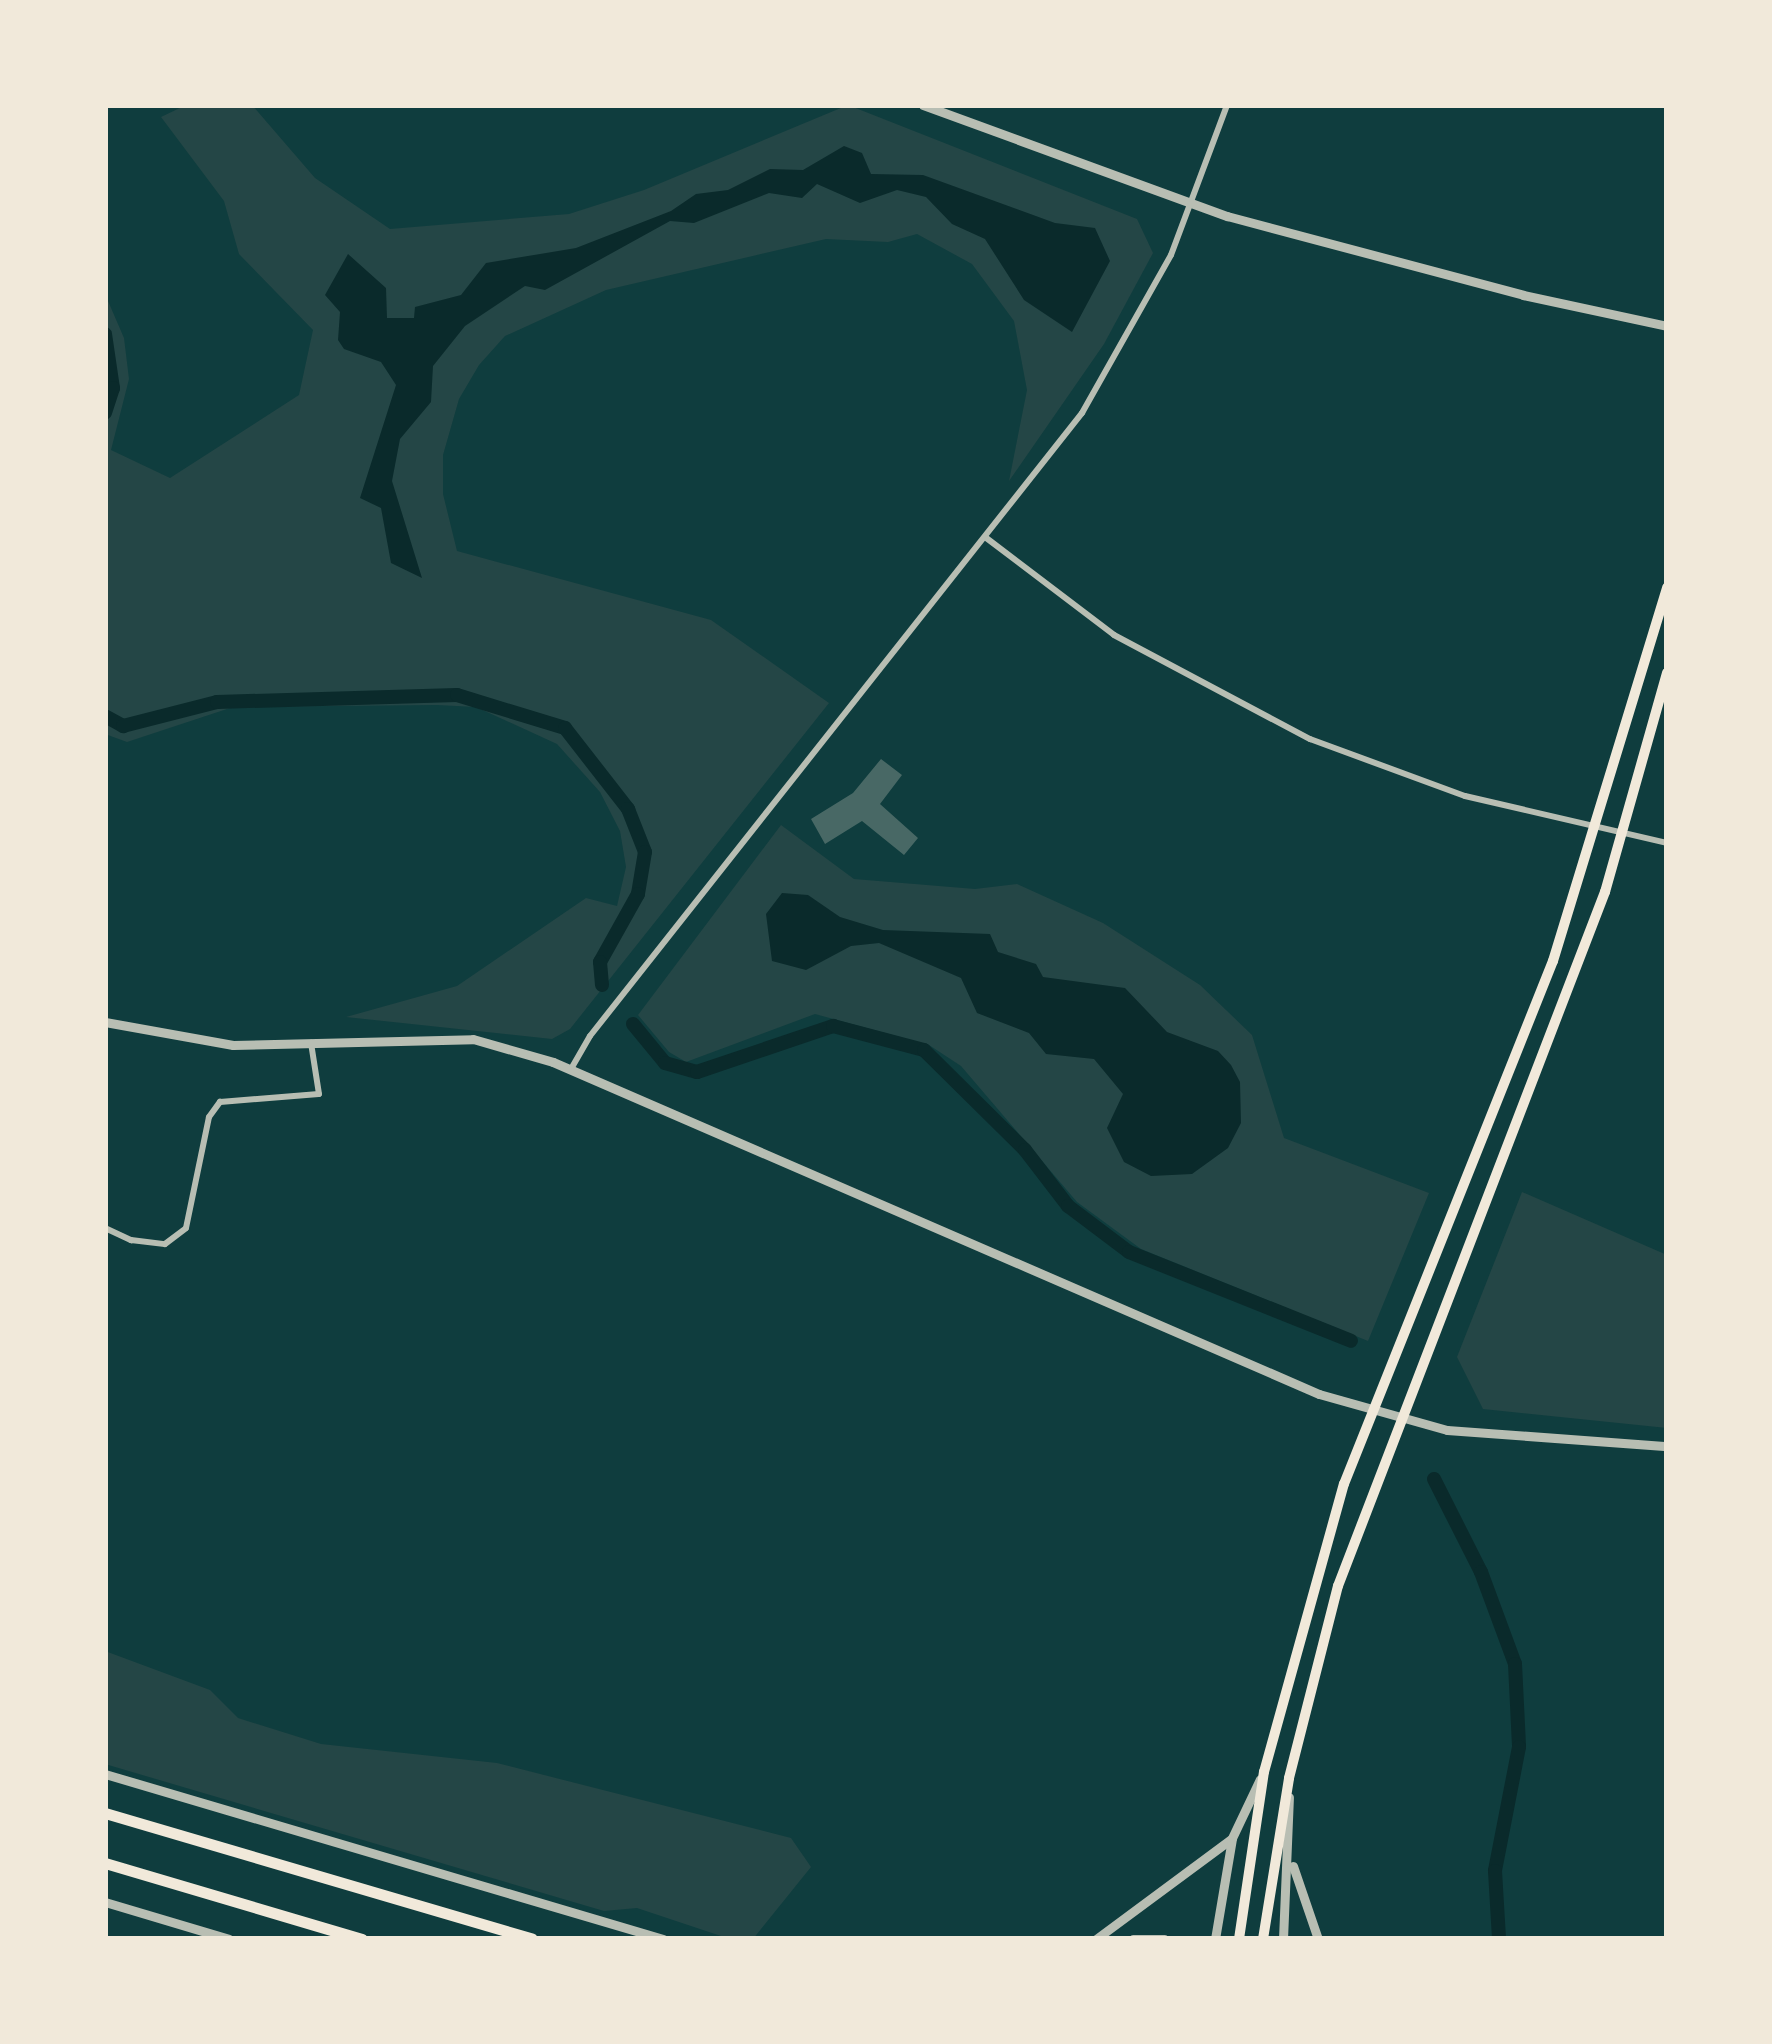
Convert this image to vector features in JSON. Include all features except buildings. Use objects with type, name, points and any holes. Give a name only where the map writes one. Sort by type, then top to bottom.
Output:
[{"type":"highway","points":[[105,1813],[532,1939]]},
{"type":"highway","points":[[105,1863],[362,1939]]},
{"type":"main road","points":[[1239,1939],[1264,1772],[1314,1578],[1369,1411],[1522,1041],[1597,832],[1667,587]]},
{"type":"main road","points":[[1263,1939],[1289,1778],[1338,1586],[1576,972],[1667,673]]},
{"type":"street","points":[[923,105],[1192,204],[1523,296],[1667,326]]},
{"type":"street","points":[[571,1069],[602,1021],[986,537],[1106,376],[1192,204],[1227,105]]},
{"type":"street","points":[[986,537],[1114,635],[1310,739],[1465,796],[1597,832],[1667,843]]},
{"type":"street","points":[[105,1022],[206,1043],[473,1039],[571,1069],[1369,1411],[1552,1441],[1667,1446]]},
{"type":"street","points":[[105,1228],[131,1240],[165,1244],[186,1228],[209,1117],[220,1102],[319,1094],[311,1043]]},
{"type":"street","points":[[1215,1939],[1232,1838],[1264,1772]]},
{"type":"street","points":[[105,1774],[663,1939]]},
{"type":"street","points":[[1283,1939],[1292,1858],[1289,1778]]},
{"type":"street","points":[[1096,1939],[1232,1838]]},
{"type":"street","points":[[1292,1858],[1318,1939]]},
{"type":"street","points":[[105,1902],[229,1939]]},
{"type":"street","points":[[1133,1939],[1164,1939]]},
{"type":"shaded area","points":[[186,105],[252,105],[315,178],[390,229],[569,214],[644,190],[848,105],[1137,219],[1153,253],[1104,344],[1009,481],[1027,390],[1014,321],[972,264],[917,234],[888,242],[826,239],[606,290],[505,336],[479,365],[459,399],[443,455],[443,494],[457,551],[711,620],[829,703],[570,1029],[552,1039],[346,1017],[457,986],[586,898],[617,906],[626,867],[620,831],[600,792],[557,744],[476,707],[437,705],[233,707],[127,742],[105,734],[105,294],[124,338],[129,379],[111,450],[170,478],[299,395],[313,330],[239,254],[224,201],[161,117]]},
{"type":"shaded area","points":[[844,146],[862,153],[871,174],[923,175],[1055,223],[1095,228],[1110,261],[1072,332],[1024,300],[985,239],[952,224],[926,197],[897,190],[860,203],[817,184],[802,198],[769,193],[694,223],[670,221],[545,290],[525,286],[465,326],[433,366],[431,402],[400,439],[392,481],[422,578],[391,563],[381,508],[360,498],[396,385],[381,362],[344,349],[338,340],[340,312],[325,295],[348,254],[386,288],[387,318],[414,318],[415,307],[461,295],[486,263],[576,248],[671,211],[696,194],[728,190],[770,169],[803,170]]},
{"type":"shaded area","points":[[781,825],[854,879],[975,889],[1017,884],[1103,923],[1200,985],[1252,1035],[1284,1138],[1429,1193],[1368,1341],[1141,1249],[1077,1202],[961,1066],[929,1045],[815,1014],[686,1062],[669,1052],[638,1015]]},
{"type":"shaded area","points":[[782,893],[808,895],[840,917],[883,930],[990,934],[998,952],[1036,964],[1043,977],[1125,988],[1167,1032],[1218,1051],[1231,1065],[1240,1082],[1241,1123],[1228,1148],[1192,1174],[1151,1176],[1124,1162],[1107,1128],[1123,1094],[1094,1059],[1046,1054],[1029,1033],[977,1013],[961,978],[879,943],[851,946],[806,970],[772,961],[766,914]]},
{"type":"shaded area","points":[[1522,1192],[1667,1255],[1667,1428],[1483,1409],[1457,1357]]},
{"type":"shaded area","points":[[105,1651],[210,1690],[238,1718],[321,1744],[497,1763],[791,1838],[811,1867],[753,1939],[730,1939],[637,1908],[604,1911],[105,1764]]},
{"type":"waterway","points":[[105,334],[113,388],[105,413]]},
{"type":"waterway","points":[[105,716],[123,726],[217,702],[457,695],[565,728],[628,809],[645,852],[638,894],[600,962],[602,985]]},
{"type":"waterway","points":[[633,1024],[665,1063],[697,1072],[833,1026],[924,1050],[1025,1150],[1068,1206],[1129,1252],[1351,1341]]},
{"type":"waterway","points":[[1434,1479],[1481,1572],[1515,1664],[1519,1747],[1495,1871],[1499,1939]]}]
